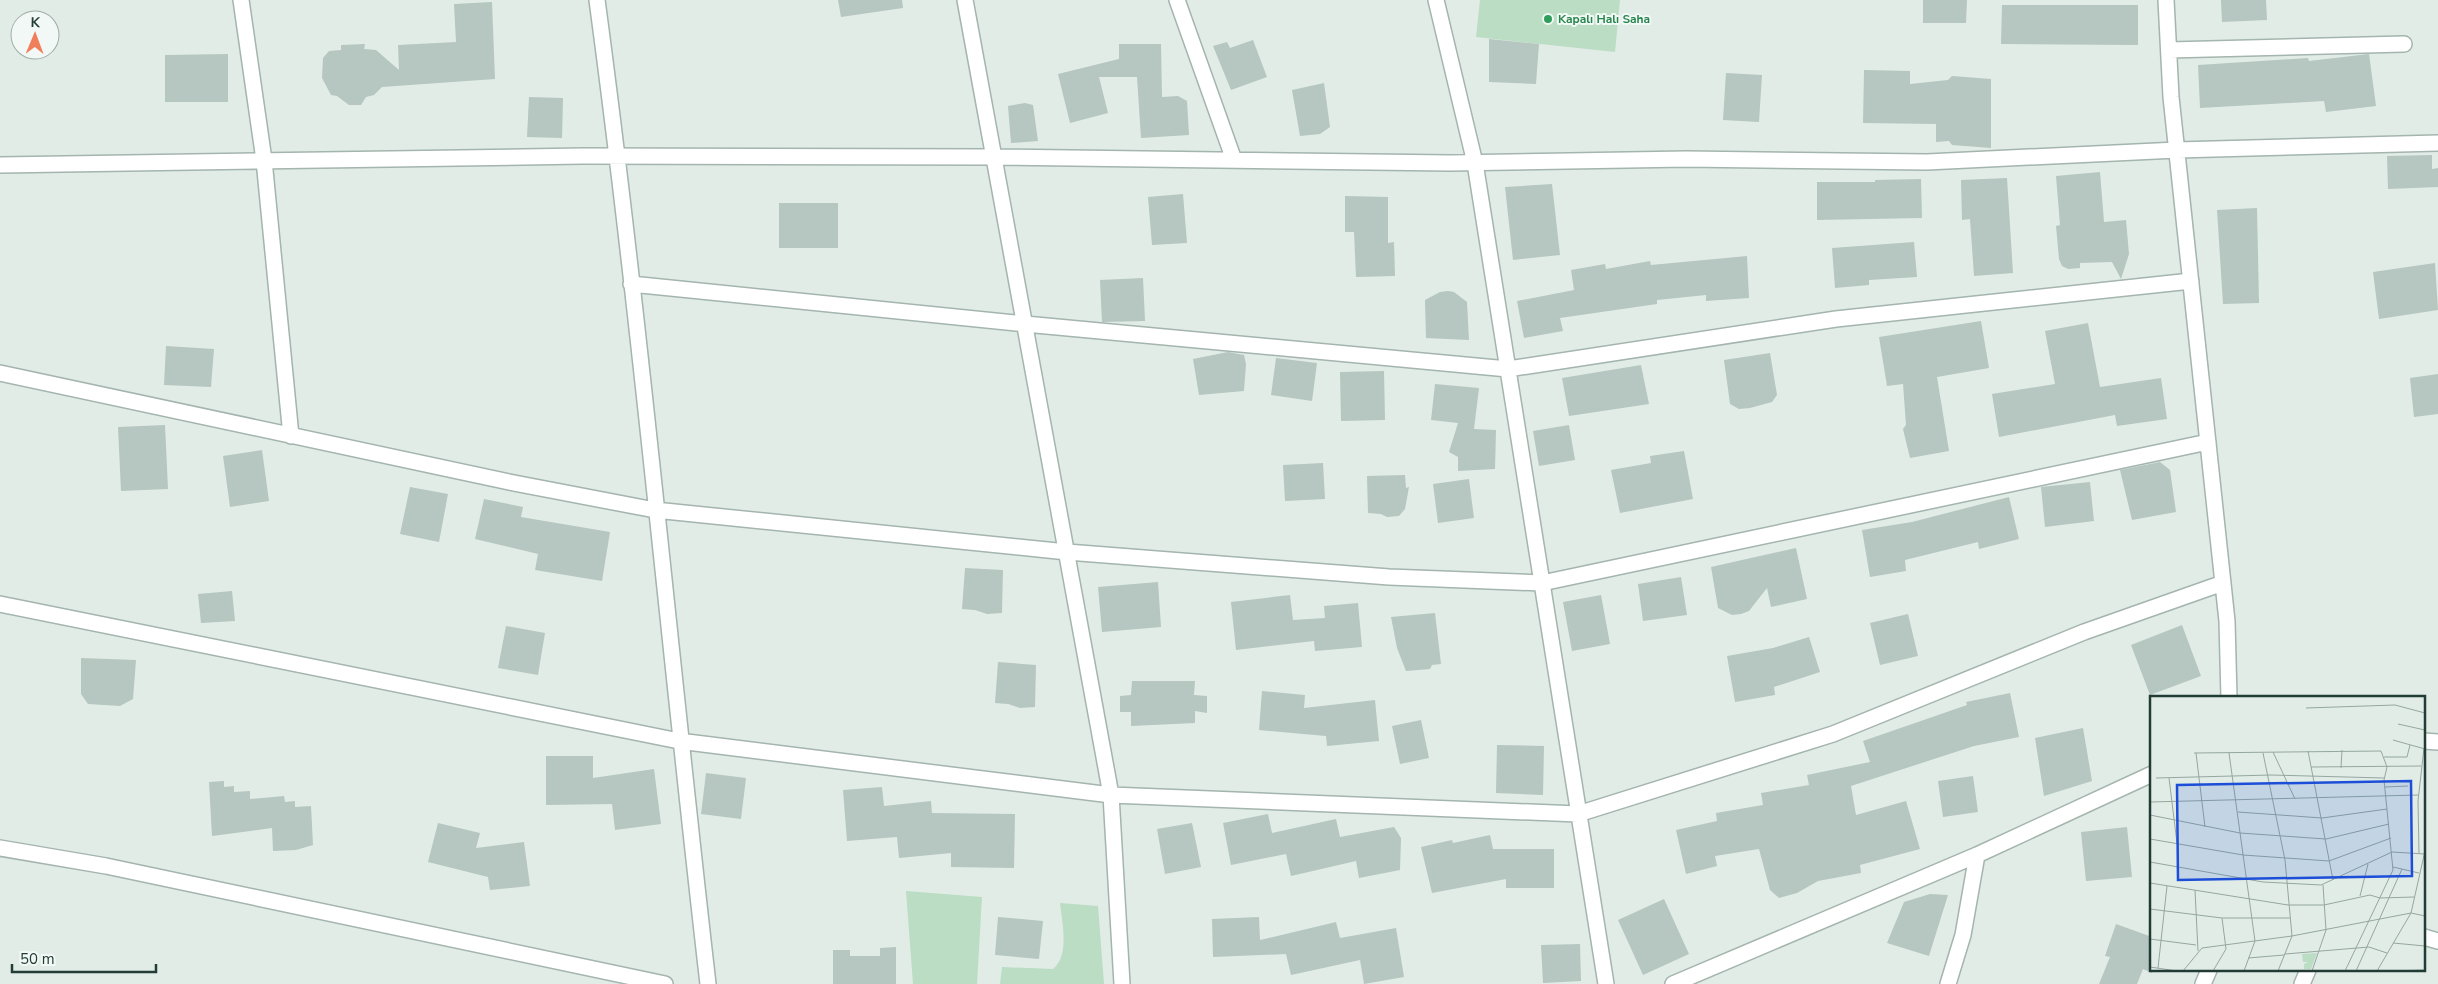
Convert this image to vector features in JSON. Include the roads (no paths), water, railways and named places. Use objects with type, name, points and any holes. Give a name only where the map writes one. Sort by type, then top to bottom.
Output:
[{"type":"street","points":[[242,0],[264,160],[291,436]]},
{"type":"street","points":[[597,0],[618,156],[680,742],[708,984]]},
{"type":"street","points":[[965,0],[1111,795],[1122,984]]},
{"type":"street","points":[[1177,0],[1234,160]]},
{"type":"street","points":[[1436,0],[1475,163],[1606,984]]},
{"type":"street","points":[[2166,0],[2168,50],[2177,150],[2227,621],[2230,696]]},
{"type":"street","points":[[2168,50],[2404,44]]},
{"type":"street","points":[[0,165],[618,156],[994,157],[1475,163],[1686,159],[1928,162],[2177,150],[2438,143]]},
{"type":"street","points":[[631,284],[1025,324],[1508,369],[1836,319],[2191,281]]},
{"type":"street","points":[[0,373],[291,436],[655,510],[1066,552],[1388,577],[1542,583],[2208,442]]},
{"type":"street","points":[[0,604],[680,742],[1111,795],[1578,814],[1833,734],[2084,632],[2223,583]]},
{"type":"street","points":[[1673,984],[1977,855],[2150,775]]},
{"type":"street","points":[[0,848],[106,866],[665,984]]},
{"type":"street","points":[[1948,984],[1963,935],[1977,855]]},
{"type":"street","points":[[2203,984],[2208,972]]},
{"type":"street","points":[[2302,984],[2307,972]]},
{"type":"place","name":"Kapalı Halı Saha","points":[[1548,19]]}]
